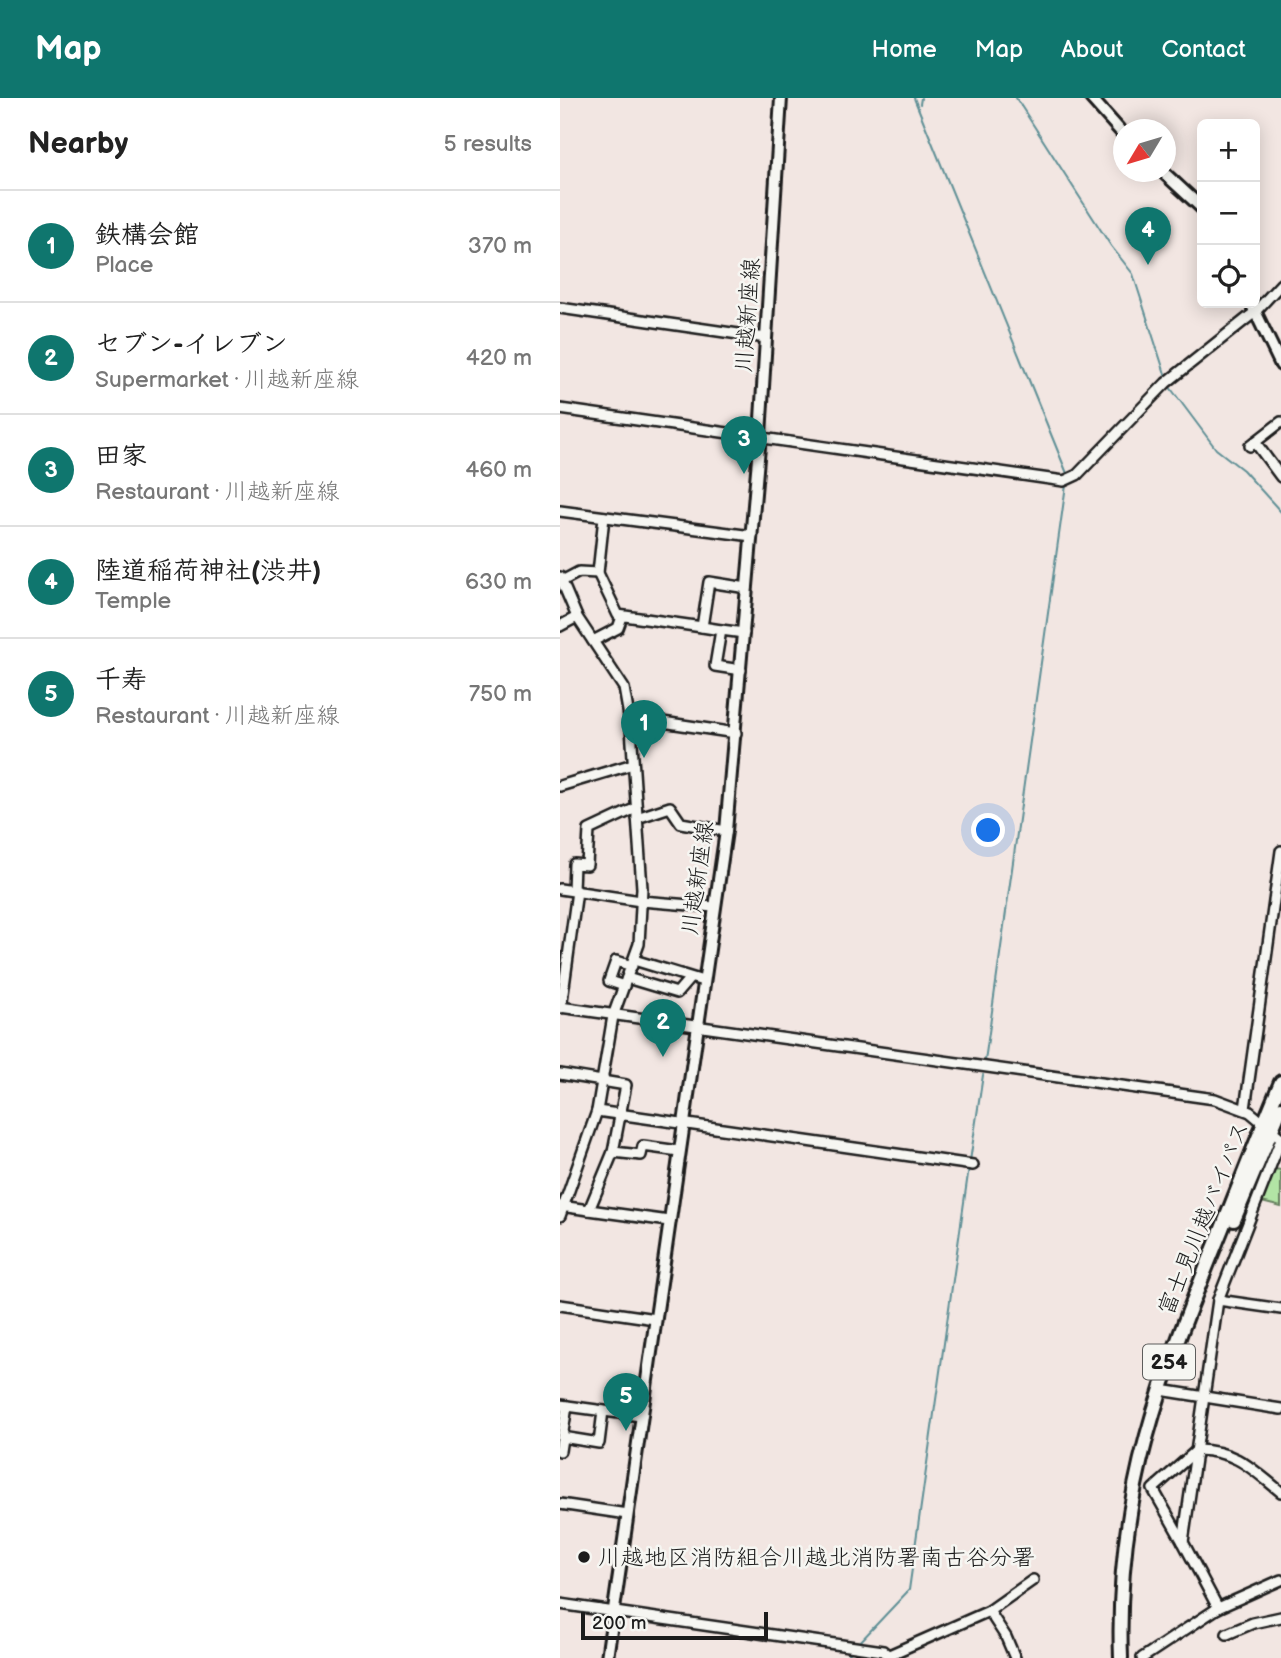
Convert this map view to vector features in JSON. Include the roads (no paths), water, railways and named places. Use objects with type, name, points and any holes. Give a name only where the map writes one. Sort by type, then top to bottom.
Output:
[{"type":"highway","name":"富士見川越バイパス","points":[[1121,1658],[1121,1598],[1126,1531],[1150,1419],[1182,1326],[1274,1132],[1281,1082]]},
{"type":"highway","name":"富士見川越バイパス","points":[[1128,1658],[1129,1581],[1136,1518],[1147,1463],[1167,1391],[1274,1132],[1281,1108]]},
{"type":"main road","name":"川越新座線","points":[[607,1658],[726,831],[760,435],[781,98]]},
{"type":"main road","points":[[1091,98],[1113,123]]},
{"type":"main road","points":[[1174,182],[1197,203]]},
{"type":"main road","points":[[1253,308],[1281,365]]},
{"type":"street","points":[[1260,301],[1281,284]]},
{"type":"street","points":[[560,409],[760,435],[1065,481],[1077,475],[1166,383],[1252,308]]},
{"type":"street","points":[[560,309],[766,338]]},
{"type":"street","points":[[1281,422],[1253,444],[1281,477]]},
{"type":"street","points":[[560,511],[752,536]]},
{"type":"street","points":[[593,641],[618,628],[622,617],[598,573],[604,517]]},
{"type":"street","points":[[560,1216],[597,1111],[613,1016],[633,963],[641,928],[642,901],[633,764],[624,688],[577,617],[561,579],[579,572],[598,573]]},
{"type":"street","points":[[702,627],[709,582],[747,588]]},
{"type":"street","points":[[560,626],[577,617]]},
{"type":"street","points":[[622,617],[744,633]]},
{"type":"street","points":[[720,630],[715,666],[741,670]]},
{"type":"street","points":[[629,717],[736,733]]},
{"type":"street","points":[[560,786],[633,764]]},
{"type":"street","points":[[726,831],[681,823],[670,807],[636,813],[589,830],[587,865],[574,864],[575,891],[560,1008],[1201,1097],[1245,1109],[1274,1132],[1218,1300],[1183,1542]]},
{"type":"street","points":[[1245,1109],[1278,909],[1281,851]]},
{"type":"street","points":[[560,888],[642,901],[715,907]]},
{"type":"street","points":[[690,978],[677,993],[609,981],[616,961],[633,963],[703,981]]},
{"type":"street","points":[[560,1074],[626,1085],[613,1152],[589,1210]]},
{"type":"street","points":[[597,1111],[973,1165]]},
{"type":"street","points":[[613,1152],[641,1155],[643,1146],[679,1151]]},
{"type":"street","points":[[562,1206],[669,1221]]},
{"type":"street","points":[[1218,1300],[1281,1309]]},
{"type":"street","points":[[560,1305],[655,1319]]},
{"type":"street","points":[[1167,1391],[1281,1409]]},
{"type":"street","points":[[560,1451],[564,1405],[641,1416]]},
{"type":"street","points":[[562,1437],[599,1443],[603,1411]]},
{"type":"street","points":[[1218,1608],[1153,1489],[1197,1450],[1222,1451],[1237,1457],[1281,1492]]},
{"type":"street","points":[[560,1457],[560,1463]]},
{"type":"street","points":[[560,1504],[627,1514]]},
{"type":"street","points":[[560,1604],[769,1633],[883,1651],[890,1656],[989,1611],[1033,1580]]},
{"type":"street","points":[[1142,1658],[1218,1608],[1281,1580]]},
{"type":"street","points":[[989,1611],[1006,1637],[1015,1658]]},
{"type":"street","points":[[1227,1634],[1253,1623],[1281,1617]]},
{"type":"waterway","points":[[914,98],[1068,476]]},
{"type":"waterway","points":[[920,104],[921,98]]},
{"type":"waterway","points":[[1016,98],[1111,246],[1133,274],[1166,377]]},
{"type":"waterway","points":[[1169,386],[1216,449],[1243,470],[1281,512]]},
{"type":"waterway","points":[[985,1061],[1066,485]]},
{"type":"waterway","points":[[970,1161],[983,1075]]},
{"type":"waterway","points":[[858,1644],[909,1590],[969,1167]]},
{"type":"waterway","points":[[845,1658],[852,1651]]},
{"type":"place","name":"陸道稲荷神社(渋井)","points":[[1148,265]]},
{"type":"place","name":"田家","points":[[744,474]]},
{"type":"place","name":"鉄構会館","points":[[644,758]]},
{"type":"place","name":"セブン-イレブン","points":[[663,1057]]},
{"type":"place","name":"千寿","points":[[626,1431]]},
{"type":"place","name":"川越地区消防組合川越北消防署南古谷分署","points":[[584,1557]]}]
